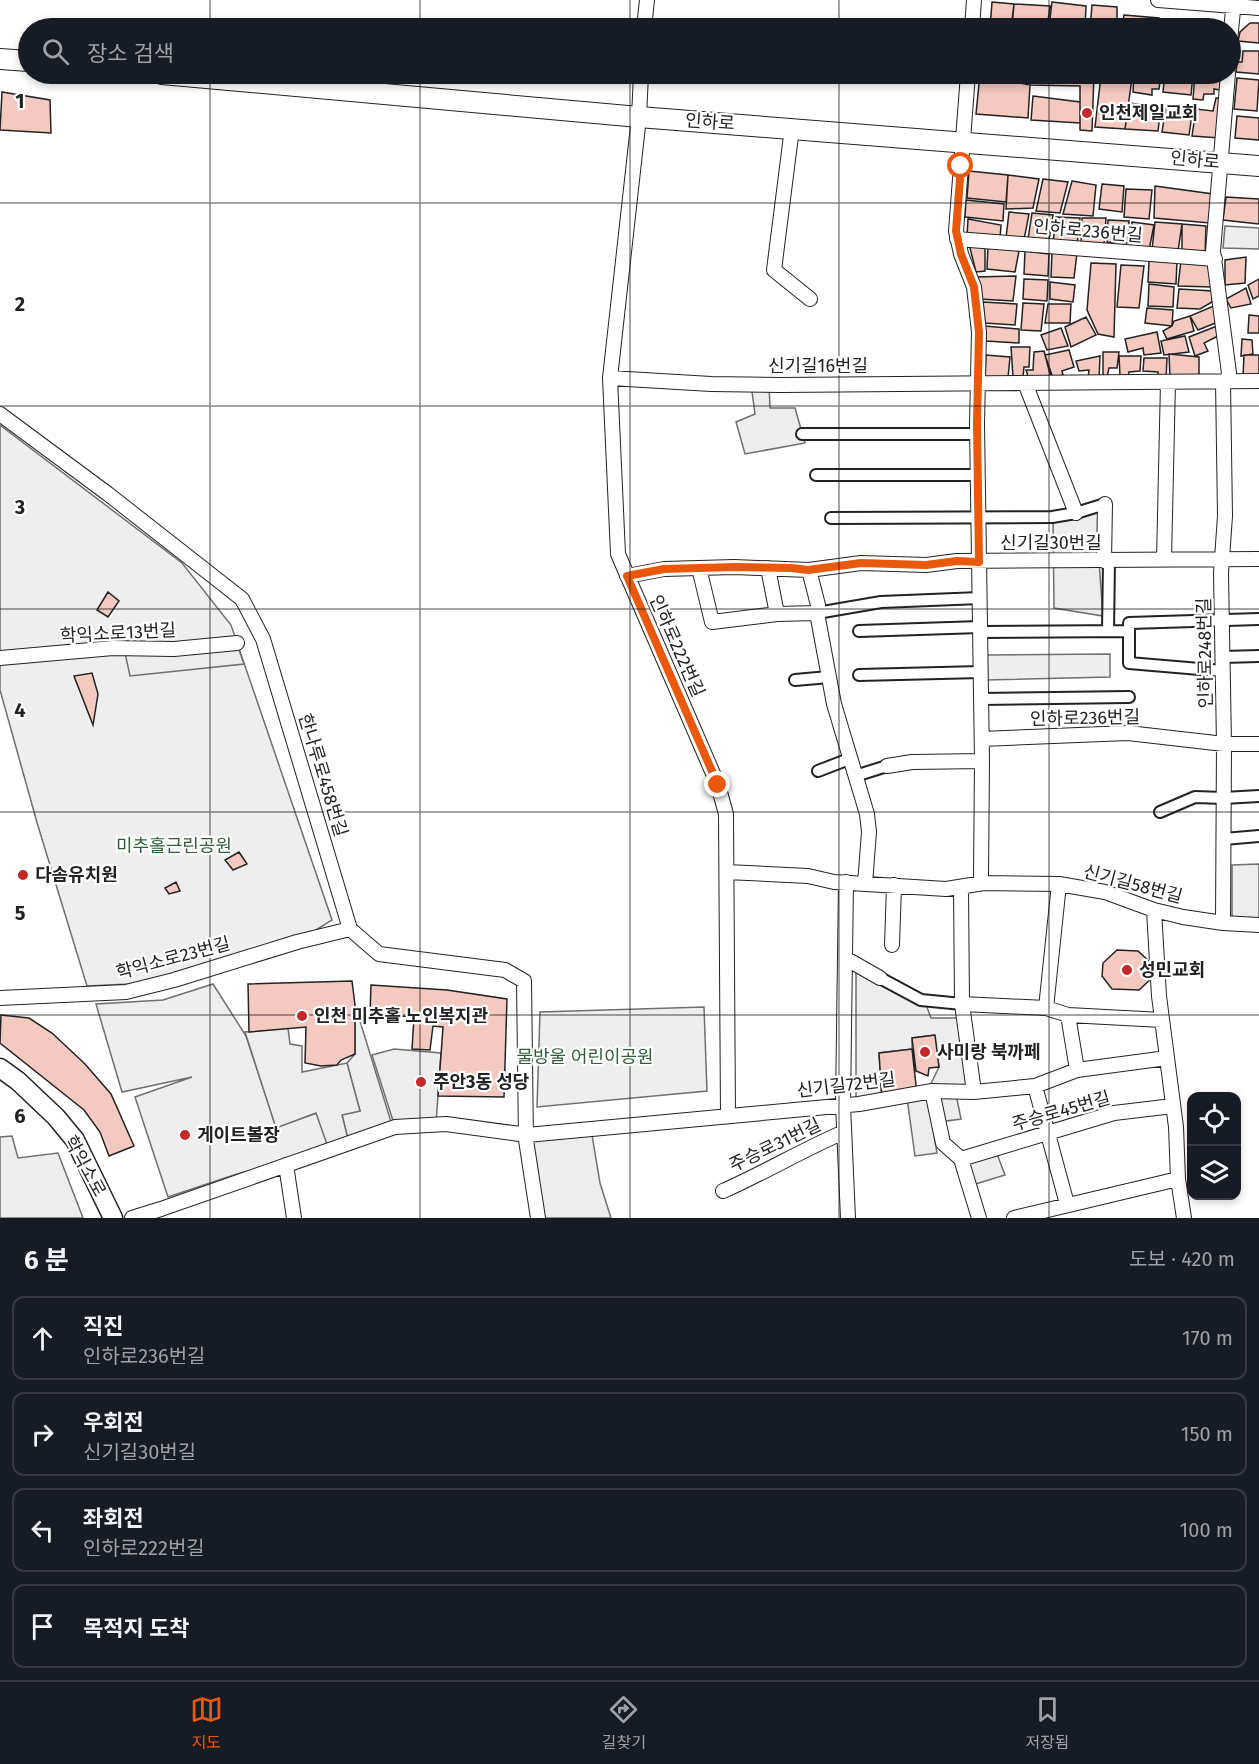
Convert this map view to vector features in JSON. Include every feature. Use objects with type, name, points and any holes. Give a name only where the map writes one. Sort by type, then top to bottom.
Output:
[{"type":"main road","points":[[0,59],[18,60]]},
{"type":"main road","name":"인하로","points":[[273,84],[639,117],[1259,166]]},
{"type":"street","points":[[646,18],[647,0]]},
{"type":"street","points":[[973,18],[974,0]]},
{"type":"street","points":[[1158,0],[1234,3],[1259,8]]},
{"type":"street","points":[[1232,18],[1234,3]]},
{"type":"street","name":"인하로222번길","points":[[641,84],[639,117],[610,378],[618,554],[718,785],[726,814],[728,1116]]},
{"type":"street","points":[[967,84],[956,231],[974,287],[979,332],[981,878],[984,883]]},
{"type":"street","name":"인하로248번길","points":[[1223,923],[1222,559],[1225,381],[1229,373],[1213,251],[1227,84]]},
{"type":"street","points":[[792,128],[774,270],[810,299]]},
{"type":"street","name":"인하로236번길","points":[[957,239],[1215,259]]},
{"type":"street","name":"신기길16번길","points":[[610,378],[775,385],[1259,381]]},
{"type":"street","points":[[1164,560],[1168,382]]},
{"type":"street","points":[[1025,383],[1076,513]]},
{"type":"street","name":"한나루로458번길","points":[[0,414],[108,494],[242,599],[263,639],[350,929]]},
{"type":"street","points":[[802,434],[978,434]]},
{"type":"street","points":[[816,475],[978,475]]},
{"type":"street","points":[[831,518],[1052,517],[1076,513],[1105,504],[1108,631]]},
{"type":"street","name":"신기길30번길","points":[[627,576],[664,569],[808,570],[861,563],[916,565],[957,561],[1259,559]]},
{"type":"street","points":[[699,568],[712,622],[777,614],[817,614],[881,602],[980,598]]},
{"type":"street","points":[[768,568],[777,614]]},
{"type":"street","points":[[808,570],[818,604],[817,614],[829,677],[849,759],[862,791],[867,814],[865,884]]},
{"type":"street","points":[[1259,619],[1129,623],[1128,631],[1129,663],[1223,664],[1259,656]]},
{"type":"street","points":[[859,631],[980,629],[1128,631]]},
{"type":"street","name":"학익소로13번길","points":[[0,658],[113,648],[174,649],[237,643]]},
{"type":"street","points":[[859,675],[981,672]]},
{"type":"street","points":[[795,680],[829,677]]},
{"type":"street","points":[[981,699],[1128,697]]},
{"type":"street","name":"인하로236번길","points":[[982,739],[1128,733],[1224,744],[1259,744]]},
{"type":"street","points":[[818,771],[849,759]]},
{"type":"street","points":[[855,776],[887,766],[912,762],[982,761]]},
{"type":"street","points":[[1160,812],[1195,797],[1259,796]]},
{"type":"street","points":[[1224,839],[1259,836]]},
{"type":"street","name":"신기길58번길","points":[[727,872],[808,876],[865,884],[946,889],[984,883],[1059,884],[1105,891],[1154,910],[1223,923],[1259,925]]},
{"type":"street","name":"주승로31번길","points":[[846,882],[843,1105],[848,1218]]},
{"type":"street","points":[[1046,1008],[1059,884]]},
{"type":"street","points":[[892,945],[894,885]]},
{"type":"street","points":[[961,887],[962,1004],[974,1092]]},
{"type":"street","points":[[1154,910],[1162,1020],[1184,1218]]},
{"type":"street","points":[[350,929],[378,954],[506,970],[524,981],[527,1136],[538,1218]]},
{"type":"street","name":"학익소로23번길","points":[[0,998],[126,992],[174,980],[297,942],[350,929]]},
{"type":"street","points":[[845,958],[921,1000],[1046,1008],[1068,1015],[1162,1020]]},
{"type":"street","points":[[1068,1015],[1077,1070]]},
{"type":"street","name":"신기길72번길","points":[[132,1218],[395,1127],[446,1124],[527,1136],[859,1104],[932,1091],[974,1092],[1035,1086],[1077,1070],[1167,1058]]},
{"type":"street","name":"학익소로","points":[[0,1068],[18,1081],[56,1117],[75,1140],[113,1218]]},
{"type":"street","points":[[1035,1086],[1067,1204]]},
{"type":"street","points":[[932,1091],[943,1143],[961,1159],[979,1218]]},
{"type":"street","name":"주승로45번길","points":[[961,1159],[1114,1113],[1173,1106]]},
{"type":"street","name":"주승로31번길","points":[[723,1191],[762,1174],[808,1147],[844,1132]]},
{"type":"street","points":[[286,1165],[294,1218]]},
{"type":"street","points":[[1014,1218],[1178,1179]]},
{"type":"green space","name":"미추홀근린공원","points":[[0,425],[182,563],[231,625],[332,920],[297,942],[201,971],[130,984],[87,986],[38,826],[0,690]]},
{"type":"green space","points":[[1110,654],[1110,677],[986,680],[985,655]]},
{"type":"green space","points":[[213,984],[246,1036],[276,1127],[317,1113],[329,1150],[237,1174],[168,1197],[135,1097],[192,1077],[122,1092],[96,1004],[163,1000]]},
{"type":"green space","points":[[355,1005],[392,1125],[349,1143],[342,1115],[360,1111],[347,1063],[355,1054]]},
{"type":"green space","name":"물방울 어린이공원","points":[[704,1007],[707,1091],[537,1107],[540,1012]]},
{"type":"shaded area","points":[[1225,226],[1259,228],[1259,249],[1223,248]]},
{"type":"shaded area","points":[[751,384],[769,385],[770,408],[795,408],[805,443],[745,454],[736,422],[755,414]]},
{"type":"shaded area","points":[[1100,506],[1099,562],[1103,616],[1054,608],[1053,519]]},
{"type":"shaded area","points":[[238,647],[244,664],[130,676],[125,653]]},
{"type":"shaded area","points":[[1259,864],[1259,921],[1232,922],[1232,865]]},
{"type":"shaded area","points":[[856,968],[925,1002],[931,1018],[963,1018],[974,1092],[927,1092],[939,1067],[934,1035],[912,1038],[912,1049],[879,1053],[882,1100],[856,1104]]},
{"type":"shaded area","points":[[288,1028],[290,1044],[302,1046],[302,1072],[347,1063],[360,1111],[342,1115],[349,1143],[329,1150],[316,1113],[276,1128],[245,1032]]},
{"type":"shaded area","points":[[394,1049],[441,1053],[436,1124],[395,1127],[372,1055]]},
{"type":"shaded area","points":[[956,1094],[961,1119],[932,1123],[937,1153],[915,1156],[907,1098]]},
{"type":"shaded area","points":[[591,1129],[600,1183],[611,1218],[541,1218],[527,1135]]},
{"type":"shaded area","points":[[12,1136],[18,1158],[58,1153],[83,1218],[0,1218],[0,1137]]},
{"type":"shaded area","points":[[997,1154],[1005,1175],[969,1186],[963,1161]]},
{"type":"building","points":[[992,2],[1014,4],[1012,18],[991,18]]},
{"type":"building","points":[[1052,2],[1086,6],[1085,18],[1050,18]]},
{"type":"building","points":[[1014,4],[1050,6],[1048,18],[1013,18]]},
{"type":"building","points":[[1092,5],[1117,7],[1117,18],[1091,18]]},
{"type":"building","points":[[1124,15],[1159,18],[1124,18]]},
{"type":"building","points":[[1250,23],[1259,23],[1259,43],[1241,41],[1241,31]]},
{"type":"building","points":[[1243,51],[1259,51],[1259,74],[1241,72]]},
{"type":"building","points":[[1241,78],[1259,80],[1257,111],[1234,109],[1236,84],[1241,84]]},
{"type":"building","points":[[979,84],[1030,85],[1028,118],[976,114]]},
{"type":"building","points":[[1094,84],[1092,131],[1080,130],[1080,86],[1030,85]]},
{"type":"building","points":[[1100,84],[1131,84],[1125,129],[1095,127]]},
{"type":"building","points":[[1133,84],[1160,84],[1159,89],[1152,89],[1152,95],[1133,92]]},
{"type":"building","points":[[1164,84],[1192,84],[1191,95],[1163,92]]},
{"type":"building","points":[[1194,84],[1221,84],[1220,90],[1214,89],[1214,94],[1204,94],[1203,100],[1193,99]]},
{"type":"building","points":[[2,92],[50,100],[51,133],[0,130]]},
{"type":"building","points":[[1033,96],[1080,102],[1080,123],[1031,120]]},
{"type":"building","points":[[1216,98],[1226,98],[1220,138],[1192,136],[1196,109],[1213,111]]},
{"type":"building","points":[[1129,103],[1161,107],[1158,131],[1125,129]]},
{"type":"building","points":[[1166,106],[1193,108],[1189,135],[1162,132]]},
{"type":"building","points":[[1237,116],[1259,118],[1259,140],[1235,138]]},
{"type":"building","points":[[969,171],[1008,175],[1006,202],[967,198]]},
{"type":"building","points":[[1008,175],[1039,179],[1033,208],[1006,209]]},
{"type":"building","points":[[1043,179],[1068,182],[1060,213],[1036,211]]},
{"type":"building","points":[[1072,181],[1096,185],[1093,216],[1063,214]]},
{"type":"building","points":[[1102,184],[1124,186],[1122,212],[1099,209]]},
{"type":"building","points":[[1155,186],[1213,194],[1210,223],[1154,218]]},
{"type":"building","points":[[1126,189],[1152,190],[1149,219],[1124,217]]},
{"type":"building","points":[[1226,197],[1259,199],[1259,224],[1223,220]]},
{"type":"building","points":[[966,200],[1004,204],[1003,221],[965,217]]},
{"type":"building","points":[[1009,212],[1029,214],[1024,240],[1006,238]]},
{"type":"building","points":[[1032,213],[1053,215],[1049,240],[1028,239]]},
{"type":"building","points":[[1056,217],[1080,218],[1077,245],[1053,243]]},
{"type":"building","points":[[1082,218],[1106,218],[1104,245],[1081,243]]},
{"type":"building","points":[[968,219],[1001,225],[1000,239],[967,236]]},
{"type":"building","points":[[1108,220],[1129,221],[1128,243],[1107,242]]},
{"type":"building","points":[[1132,222],[1154,225],[1149,250],[1131,249]]},
{"type":"building","points":[[1155,222],[1182,224],[1178,251],[1152,250]]},
{"type":"building","points":[[1182,224],[1206,226],[1205,256],[1182,253]]},
{"type":"building","points":[[969,244],[985,247],[985,271],[976,272]]},
{"type":"building","points":[[988,246],[1019,251],[1015,272],[987,269]]},
{"type":"building","points":[[1025,251],[1049,254],[1048,276],[1024,274]]},
{"type":"building","points":[[1052,253],[1077,253],[1074,278],[1051,277]]},
{"type":"building","points":[[1246,257],[1245,283],[1225,285],[1225,260]]},
{"type":"building","points":[[1149,261],[1177,261],[1176,284],[1148,282]]},
{"type":"building","points":[[1181,261],[1212,264],[1212,287],[1178,286]]},
{"type":"building","points":[[1091,263],[1116,264],[1114,337],[1098,334],[1087,310]]},
{"type":"building","points":[[1121,265],[1144,266],[1139,308],[1117,307]]},
{"type":"building","points":[[1016,276],[1013,301],[979,299],[975,277]]},
{"type":"building","points":[[1024,279],[1048,280],[1047,301],[1023,299]]},
{"type":"building","points":[[1259,279],[1259,296],[1253,299],[1248,285]]},
{"type":"building","points":[[1050,282],[1075,285],[1073,302],[1050,299]]},
{"type":"building","points":[[1149,284],[1174,287],[1173,307],[1148,306]]},
{"type":"building","points":[[1246,288],[1251,304],[1231,308],[1226,299]]},
{"type":"building","points":[[1179,289],[1213,291],[1212,302],[1200,309],[1177,308]]},
{"type":"building","points":[[983,302],[1017,304],[1015,325],[985,323]]},
{"type":"building","points":[[1023,303],[1044,304],[1041,331],[1021,330]]},
{"type":"building","points":[[1048,304],[1071,304],[1070,323],[1045,323]]},
{"type":"building","points":[[1216,305],[1218,322],[1198,330],[1190,316]]},
{"type":"building","points":[[1147,308],[1173,310],[1172,326],[1145,323]]},
{"type":"building","points":[[1249,315],[1259,316],[1259,333],[1248,333]]},
{"type":"building","points":[[1190,316],[1194,331],[1167,339],[1163,331],[1172,326],[1174,321]]},
{"type":"building","points":[[1086,317],[1096,335],[1071,347],[1065,327]]},
{"type":"building","points":[[985,326],[1019,329],[1019,343],[986,341]]},
{"type":"building","points":[[1217,326],[1220,335],[1204,343],[1208,351],[1195,356],[1189,337]]},
{"type":"building","points":[[1061,328],[1068,346],[1047,350],[1041,335]]},
{"type":"building","points":[[1157,332],[1161,353],[1144,355],[1143,348],[1128,352],[1125,339]]},
{"type":"building","points":[[1185,336],[1189,352],[1164,355],[1161,341]]},
{"type":"building","points":[[1242,339],[1252,340],[1253,354],[1241,356]]},
{"type":"building","points":[[1011,347],[1030,347],[1029,367],[1024,367],[1023,377],[1013,377]]},
{"type":"building","points":[[1069,350],[1074,367],[1062,371],[1063,375],[1053,378],[1045,355]]},
{"type":"building","points":[[1044,351],[1051,378],[1028,376],[1026,370],[1033,370],[1034,352]]},
{"type":"building","points":[[1103,352],[1119,352],[1117,368],[1109,368],[1107,377],[1103,377]]},
{"type":"building","points":[[1169,354],[1199,357],[1199,379],[1170,378]]},
{"type":"building","points":[[986,355],[1010,357],[1008,378],[985,377]]},
{"type":"building","points":[[1244,355],[1259,355],[1259,377],[1243,377]]},
{"type":"building","points":[[1100,356],[1099,379],[1088,378],[1089,370],[1079,371],[1076,361]]},
{"type":"building","points":[[1119,356],[1141,356],[1140,371],[1129,372],[1128,377],[1120,376]]},
{"type":"building","points":[[1144,358],[1167,358],[1166,379],[1157,382],[1158,372],[1143,371]]},
{"type":"building","points":[[108,592],[119,601],[108,617],[97,610]]},
{"type":"building","points":[[92,673],[98,694],[93,725],[74,676]]},
{"type":"building","points":[[239,852],[247,864],[233,870],[225,860]]},
{"type":"building","points":[[176,882],[180,891],[169,894],[165,888]]},
{"type":"building","name":"성민교회","points":[[1117,950],[1138,951],[1152,964],[1152,978],[1139,990],[1112,989],[1102,976],[1103,963]]},
{"type":"building","name":"인천 미추홀 노인복지관","points":[[352,981],[355,1005],[355,1054],[341,1060],[337,1065],[321,1066],[305,1063],[306,1027],[249,1032],[248,984]]},
{"type":"building","name":"주안3동 성당","points":[[371,985],[447,990],[507,999],[504,1097],[438,1096],[443,1027],[433,1026],[430,1050],[412,1049],[414,1017],[370,1014]]},
{"type":"building","points":[[1,1015],[29,1018],[52,1033],[85,1064],[111,1094],[134,1146],[109,1156],[100,1132],[84,1110],[0,1043]]},
{"type":"building","name":"사미랑 북까페","points":[[935,1035],[939,1067],[929,1068],[928,1076],[916,1071],[912,1038]]},
{"type":"building","points":[[912,1049],[917,1094],[882,1100],[879,1053]]},
{"type":"place","name":"인천제일교회","points":[[1087,113]]},
{"type":"place","name":"다솜유치원","points":[[23,875]]},
{"type":"place","name":"성민교회","points":[[1127,970]]},
{"type":"place","name":"인천 미추홀 노인복지관","points":[[302,1016]]},
{"type":"place","name":"사미랑 북까페","points":[[925,1052]]},
{"type":"place","name":"주안3동 성당","points":[[421,1082]]},
{"type":"place","name":"게이트볼장","points":[[185,1135]]},
{"type":"route","points":[[718,785],[627,576],[664,569],[735,567],[808,570],[861,563],[896,566],[957,561],[979,562],[977,424],[979,332],[974,287],[961,254],[956,231],[961,166]]}]
